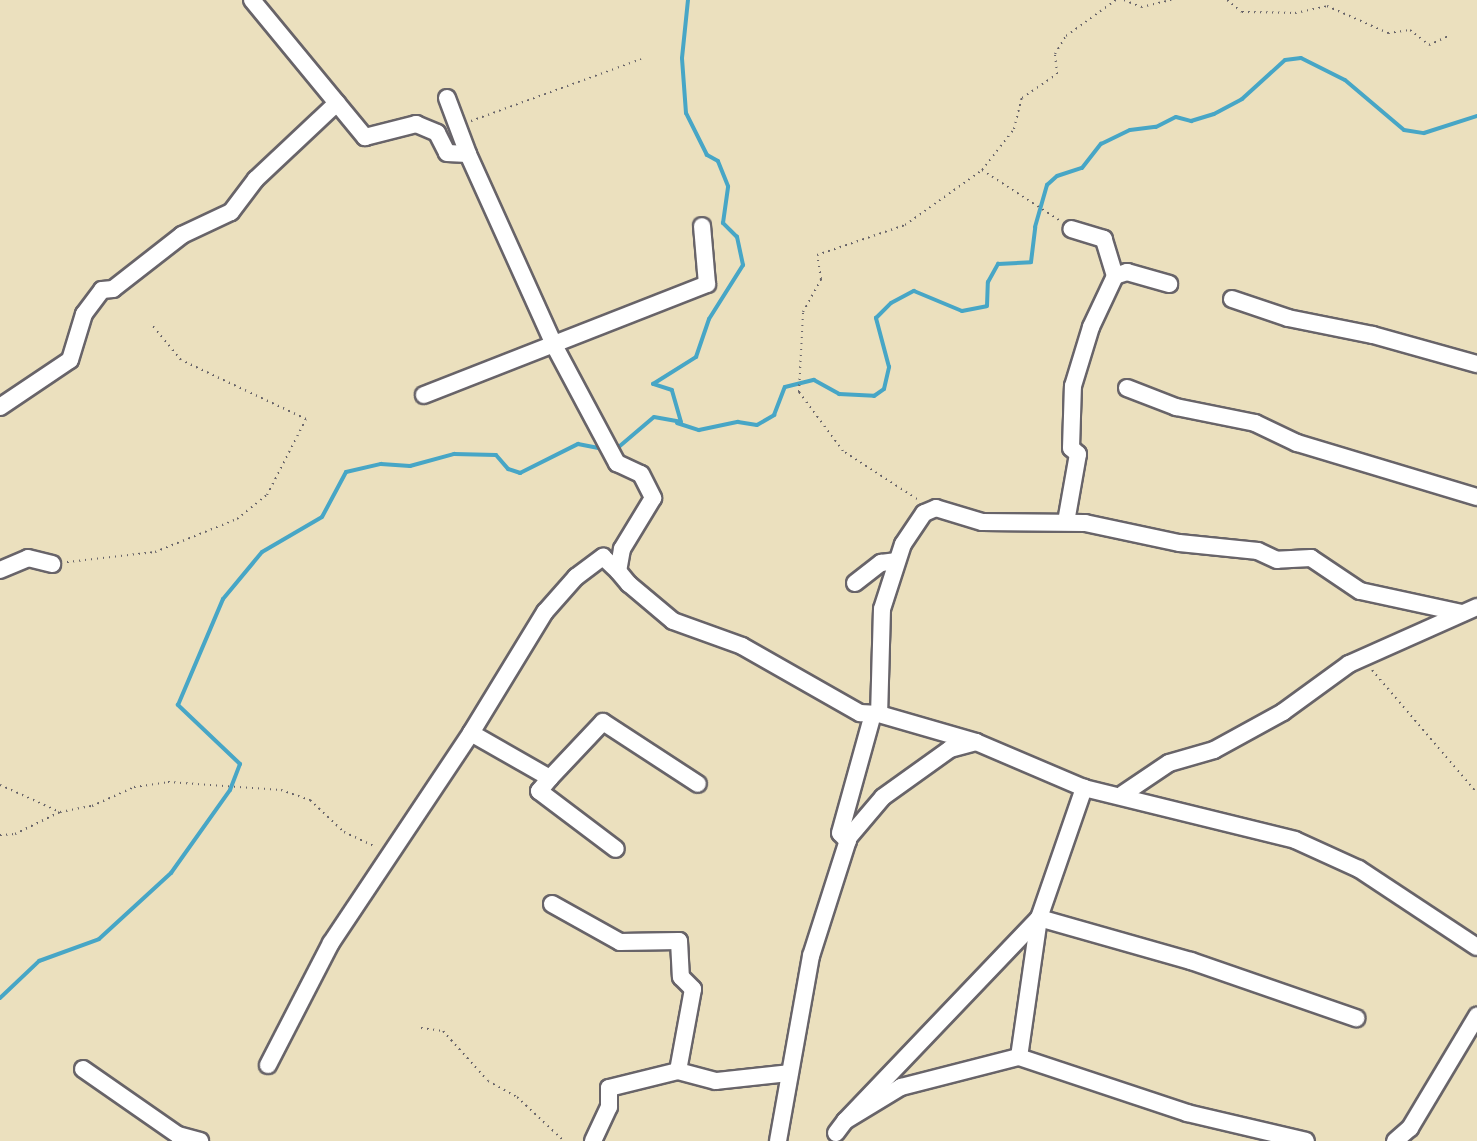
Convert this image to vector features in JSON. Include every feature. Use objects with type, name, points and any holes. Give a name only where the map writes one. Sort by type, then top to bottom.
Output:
[{"type":"street","points":[[252,0],[364,137],[416,124],[437,133],[447,153],[468,154]]},
{"type":"street","points":[[447,98],[468,154],[555,347],[617,463],[641,474],[653,498],[631,530],[618,571]]},
{"type":"street","points":[[0,406],[70,360],[84,314],[102,290],[113,289],[182,235],[231,212],[256,179],[337,103]]},
{"type":"street","points":[[424,395],[555,347],[707,284],[702,226]]},
{"type":"street","points":[[1066,522],[1078,454],[1071,448],[1073,386],[1091,327],[1115,276],[1104,239],[1071,229]]},
{"type":"street","points":[[1115,276],[1127,272],[1169,284]]},
{"type":"street","points":[[1232,299],[1288,318],[1373,334],[1477,364]]},
{"type":"street","points":[[1127,388],[1176,407],[1256,423],[1297,443],[1477,497]]},
{"type":"street","points":[[848,841],[840,833],[876,714],[882,609],[897,561],[924,513],[936,508],[982,522],[1066,522],[1258,551],[1277,560],[1311,558],[1360,591],[1469,610]]},
{"type":"street","points":[[268,1065],[332,943],[471,733],[545,612],[576,577],[603,557],[673,621],[742,646],[830,699],[976,742],[1084,788],[1124,794],[1295,840],[1359,869],[1477,947]]},
{"type":"street","points":[[0,570],[28,558],[52,564]]},
{"type":"street","points":[[855,583],[881,563],[897,561]]},
{"type":"street","points":[[1124,794],[1169,763],[1214,750],[1284,712],[1363,658],[1469,610]]},
{"type":"street","points":[[616,849],[539,791],[603,722],[698,784]]},
{"type":"street","points":[[471,733],[550,778]]},
{"type":"street","points":[[778,1141],[811,956],[848,841],[883,797],[950,749],[976,742]]},
{"type":"street","points":[[1019,1058],[1038,918],[1084,788]]},
{"type":"street","points":[[552,904],[620,942],[679,941],[681,977],[693,989],[678,1071]]},
{"type":"street","points":[[1038,918],[1233,974],[1356,1018]]},
{"type":"street","points":[[1038,918],[840,1127],[902,1087],[1019,1058],[1188,1113],[1306,1141]]},
{"type":"street","points":[[1395,1141],[1410,1128],[1444,1064],[1471,1046],[1477,1016]]},
{"type":"street","points":[[83,1069],[178,1135],[200,1141]]},
{"type":"street","points":[[593,1141],[609,1107],[609,1088],[678,1071],[716,1081],[790,1073]]},
{"type":"path","points":[[936,508],[894,489],[843,451],[815,418],[796,374],[803,312],[821,279],[817,255],[905,225],[982,170],[1014,129],[1022,98],[1057,74],[1055,54],[1066,36],[1116,0]]},
{"type":"path","points":[[1124,0],[1141,7],[1171,0]]},
{"type":"path","points":[[1227,0],[1242,12],[1295,13],[1327,6],[1388,33],[1410,30],[1429,45],[1448,36]]},
{"type":"path","points":[[458,126],[641,59]]},
{"type":"path","points":[[982,170],[1071,229]]},
{"type":"path","points":[[52,564],[155,552],[237,519],[276,482],[306,418],[181,360],[152,325]]},
{"type":"path","points":[[1363,658],[1427,740],[1477,793]]},
{"type":"path","points":[[0,836],[15,834],[60,812],[92,806],[134,787],[168,782],[281,790],[310,800],[344,832],[391,855]]},
{"type":"path","points":[[0,785],[60,812]]},
{"type":"path","points":[[422,1028],[443,1031],[488,1081],[517,1097],[564,1141]]},
{"type":"waterway","points":[[614,451],[654,417],[681,422],[672,390],[653,384],[696,357],[709,319],[743,265],[737,237],[723,223],[728,186],[718,161],[707,155],[686,113],[682,58],[688,0]]},
{"type":"waterway","points":[[677,423],[699,430],[738,422],[757,425],[774,415],[785,387],[814,380],[839,394],[874,396],[884,389],[889,367],[876,318],[891,303],[914,291],[962,311],[987,306],[988,282],[998,264],[1031,262],[1035,227],[1047,185],[1057,176],[1082,168],[1101,144],[1130,130],[1156,127],[1176,117],[1191,121],[1214,114],[1242,99],[1285,60],[1301,58],[1345,80],[1404,130],[1424,133],[1477,116]]},
{"type":"waterway","points":[[0,998],[39,961],[99,939],[171,873],[230,790],[240,764],[178,705],[223,599],[262,552],[322,517],[346,472],[381,464],[410,466],[454,454],[496,455],[508,469],[520,473],[578,444],[604,449]]}]
